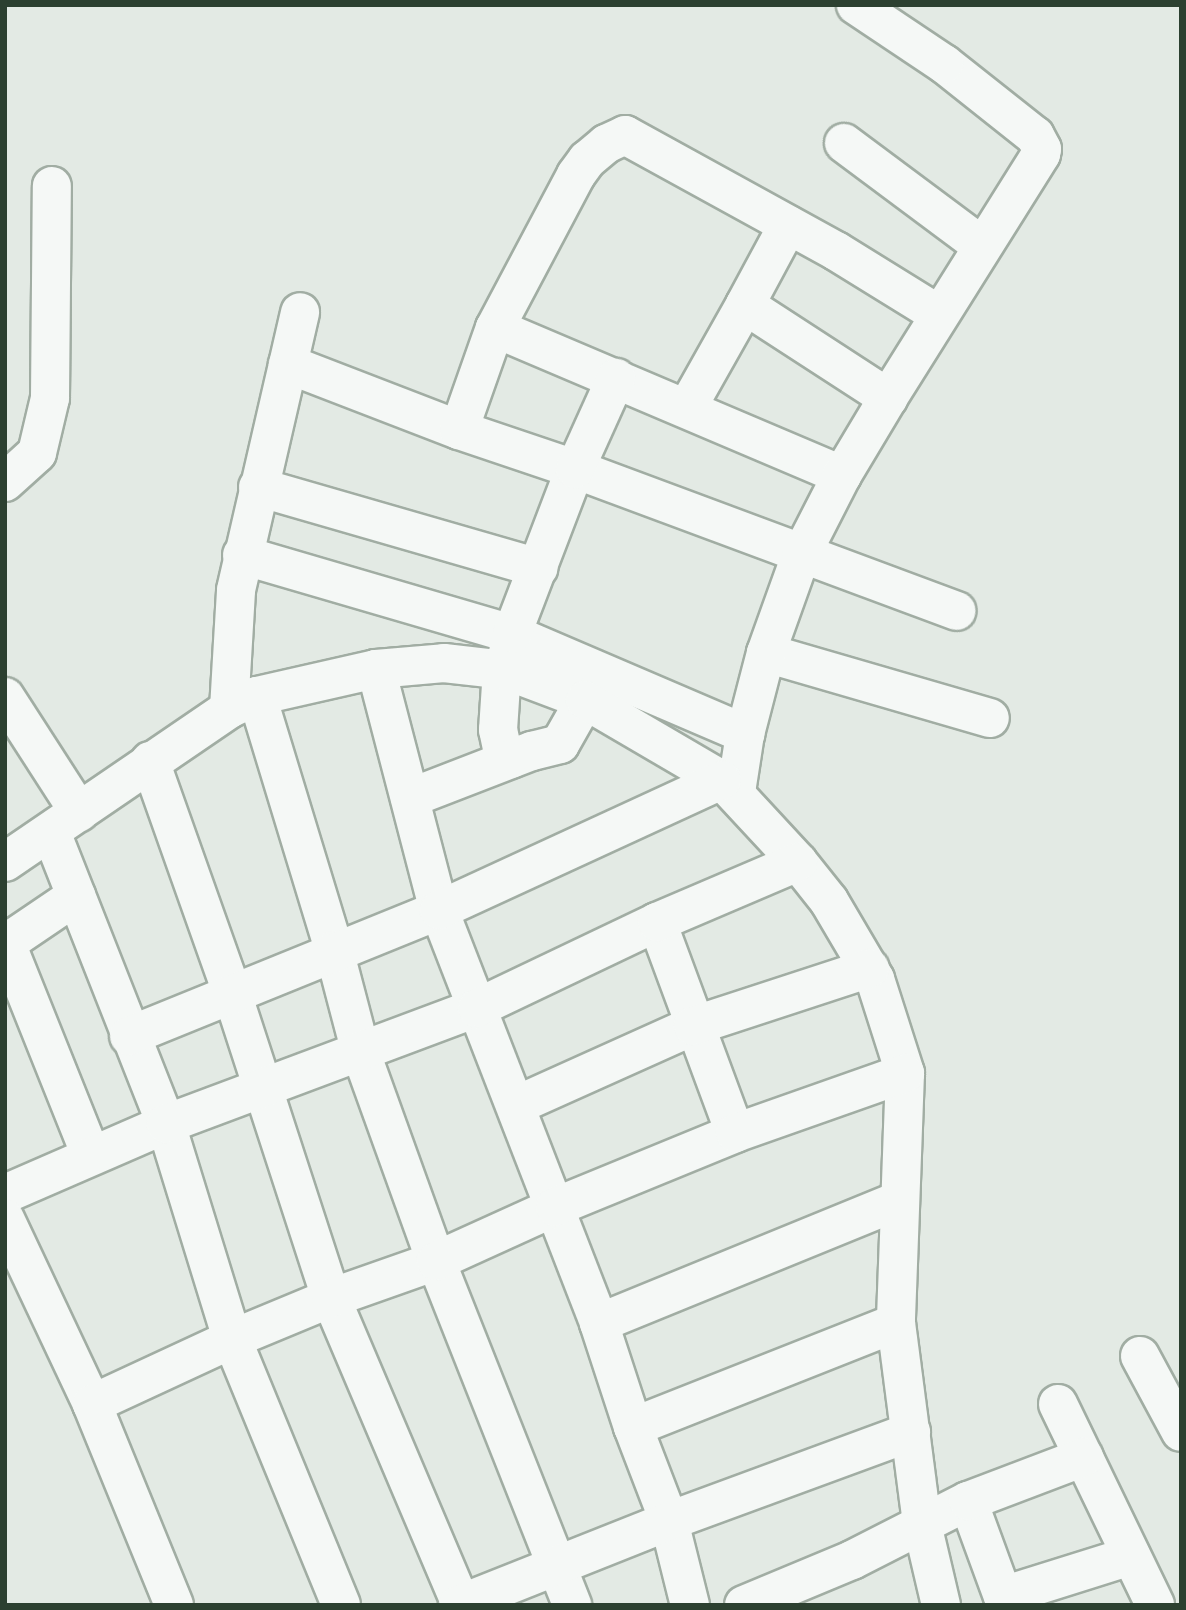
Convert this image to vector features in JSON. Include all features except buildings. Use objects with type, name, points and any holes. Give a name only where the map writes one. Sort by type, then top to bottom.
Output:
[{"type":"street","points":[[129,1036],[334,950],[439,910],[729,786],[766,653],[801,555],[842,475],[938,314],[1041,154],[1040,142],[944,64],[856,5]]},
{"type":"street","points":[[458,430],[495,328],[576,175],[587,160],[620,135],[631,136],[938,314]]},
{"type":"street","points":[[844,144],[982,246]]},
{"type":"street","points":[[5,482],[37,453],[50,398],[51,186]]},
{"type":"street","points":[[687,408],[788,225]]},
{"type":"street","points":[[745,305],[888,398]]},
{"type":"street","points":[[300,312],[236,590],[243,702],[334,950],[361,1053],[436,1261],[559,1566],[572,1605]]},
{"type":"street","points":[[495,328],[842,475]]},
{"type":"street","points":[[288,364],[458,430],[575,469],[956,611]]},
{"type":"street","points":[[511,759],[503,752],[498,730],[498,707],[509,652],[575,469],[616,378]]},
{"type":"street","points":[[258,487],[539,568]]},
{"type":"street","points":[[242,555],[745,734]]},
{"type":"street","points":[[7,856],[65,822],[150,761],[243,702],[376,669],[444,663],[509,652],[729,786],[798,862],[829,901],[870,968],[905,1073],[898,1201],[896,1323],[922,1524],[941,1605]]},
{"type":"street","points":[[766,653],[990,718]]},
{"type":"street","points":[[376,669],[439,910],[517,1105],[599,1323],[633,1427],[669,1521],[690,1605]]},
{"type":"street","points":[[5,697],[65,822],[76,896],[129,1036],[166,1124],[232,1339],[341,1605]]},
{"type":"street","points":[[410,798],[511,759],[560,744],[585,700]]},
{"type":"street","points":[[150,761],[232,993],[331,1298],[460,1605],[669,1521],[911,1432]]},
{"type":"street","points":[[5,1194],[166,1124],[477,1008],[657,922],[798,862]]},
{"type":"street","points":[[76,896],[6,943],[91,1156]]},
{"type":"street","points":[[657,922],[693,1026],[735,1133]]},
{"type":"street","points":[[517,1105],[693,1026],[870,968]]},
{"type":"street","points":[[92,1404],[232,1339],[331,1298],[436,1261],[555,1207],[735,1133],[905,1073]]},
{"type":"street","points":[[599,1323],[898,1201]]},
{"type":"street","points":[[5,1219],[92,1404],[174,1605]]},
{"type":"street","points":[[633,1427],[896,1323]]},
{"type":"street","points":[[1140,1356],[1181,1432]]},
{"type":"street","points":[[1058,1404],[1155,1605]]},
{"type":"street","points":[[744,1605],[852,1560],[968,1502],[1084,1457]]},
{"type":"street","points":[[968,1502],[1005,1600],[1131,1556]]}]
